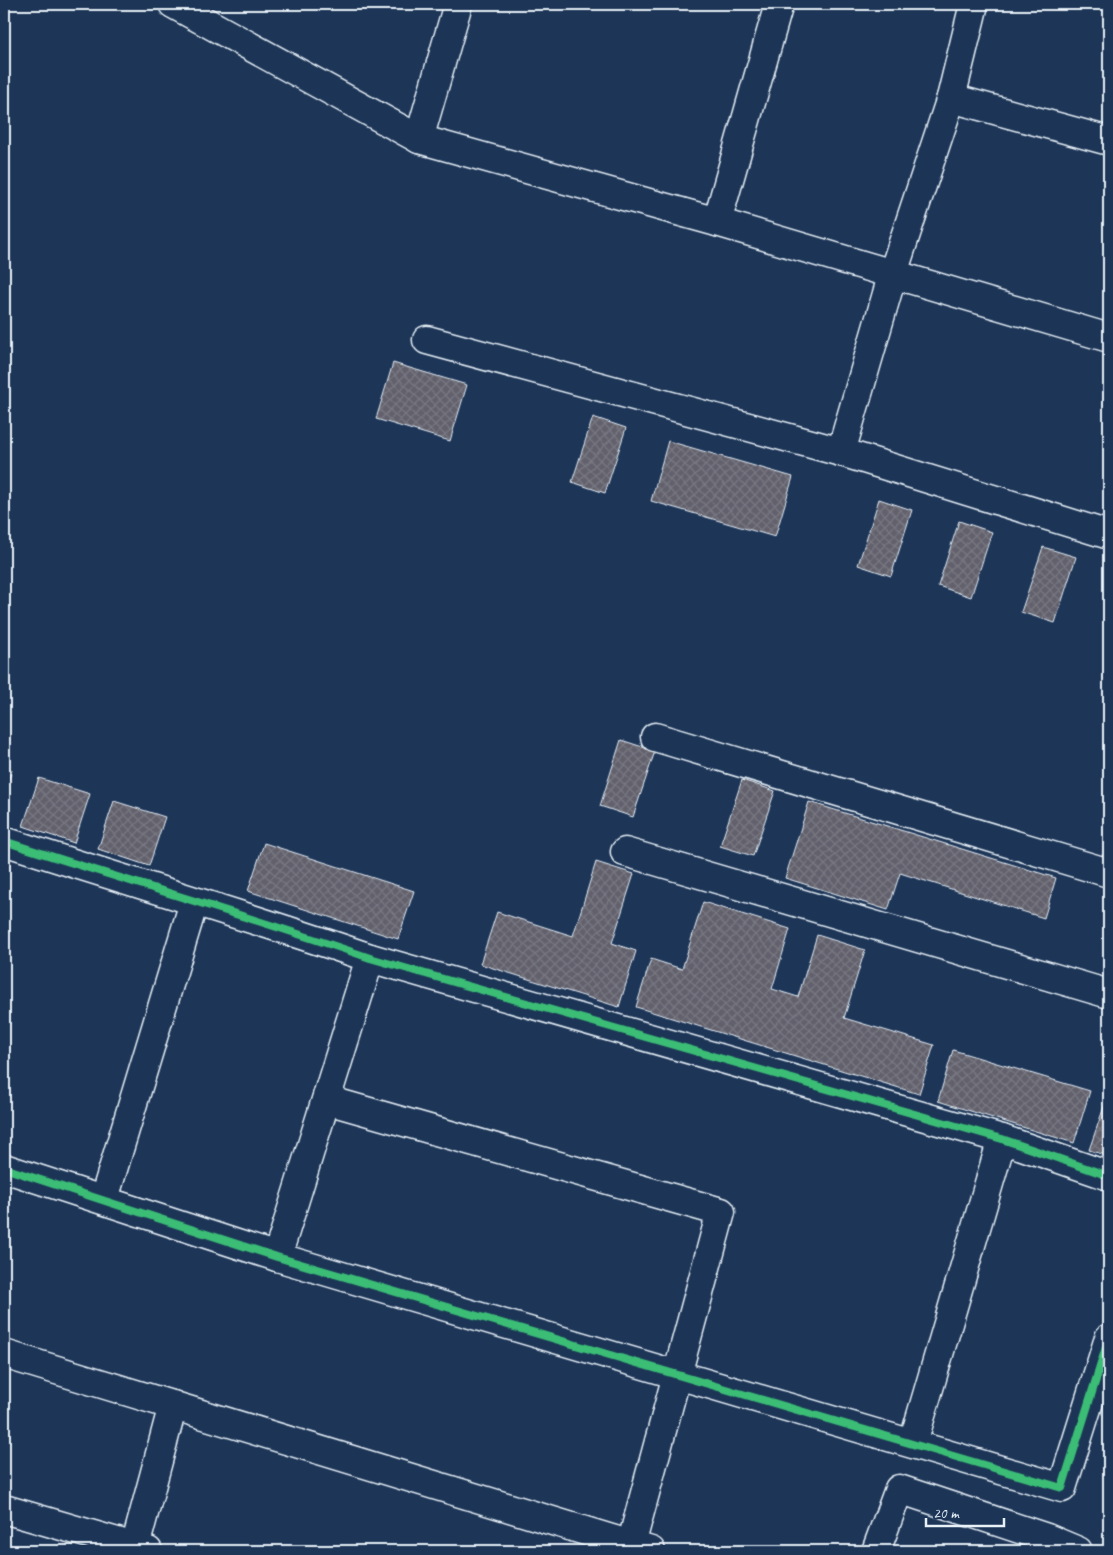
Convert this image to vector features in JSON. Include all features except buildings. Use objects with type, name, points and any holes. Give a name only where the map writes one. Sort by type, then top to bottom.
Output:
[{"type":"street","points":[[173,4],[419,139],[717,222],[1109,338]]},
{"type":"street","points":[[419,139],[458,4]]},
{"type":"street","points":[[717,222],[780,4]]},
{"type":"street","points":[[841,452],[893,274],[951,98],[974,4]]},
{"type":"street","points":[[951,98],[1109,141]]},
{"type":"street","points":[[427,340],[841,452],[1109,535]]},
{"type":"street","points":[[656,737],[1109,873]]},
{"type":"street","points":[[4,841],[194,902],[271,923],[370,958],[1002,1139],[1109,1176]]},
{"type":"street","points":[[625,852],[1109,994]]},
{"type":"street","points":[[104,1199],[194,902]]},
{"type":"street","points":[[277,1258],[370,958]]},
{"type":"street","points":[[4,1354],[626,1547],[722,1212],[327,1100]]},
{"type":"street","points":[[913,1443],[1002,1139]]},
{"type":"street","points":[[4,1168],[104,1199],[277,1258],[1062,1488],[1109,1338]]},
{"type":"street","points":[[4,1509],[144,1550],[173,1405]]},
{"type":"street","points":[[876,1551],[899,1489],[1047,1538],[1078,1551]]},
{"type":"cycle path","points":[[4,841],[370,958],[1002,1139],[1109,1176]]},
{"type":"cycle path","points":[[4,1168],[277,1257],[1062,1488],[1109,1338]]}]
